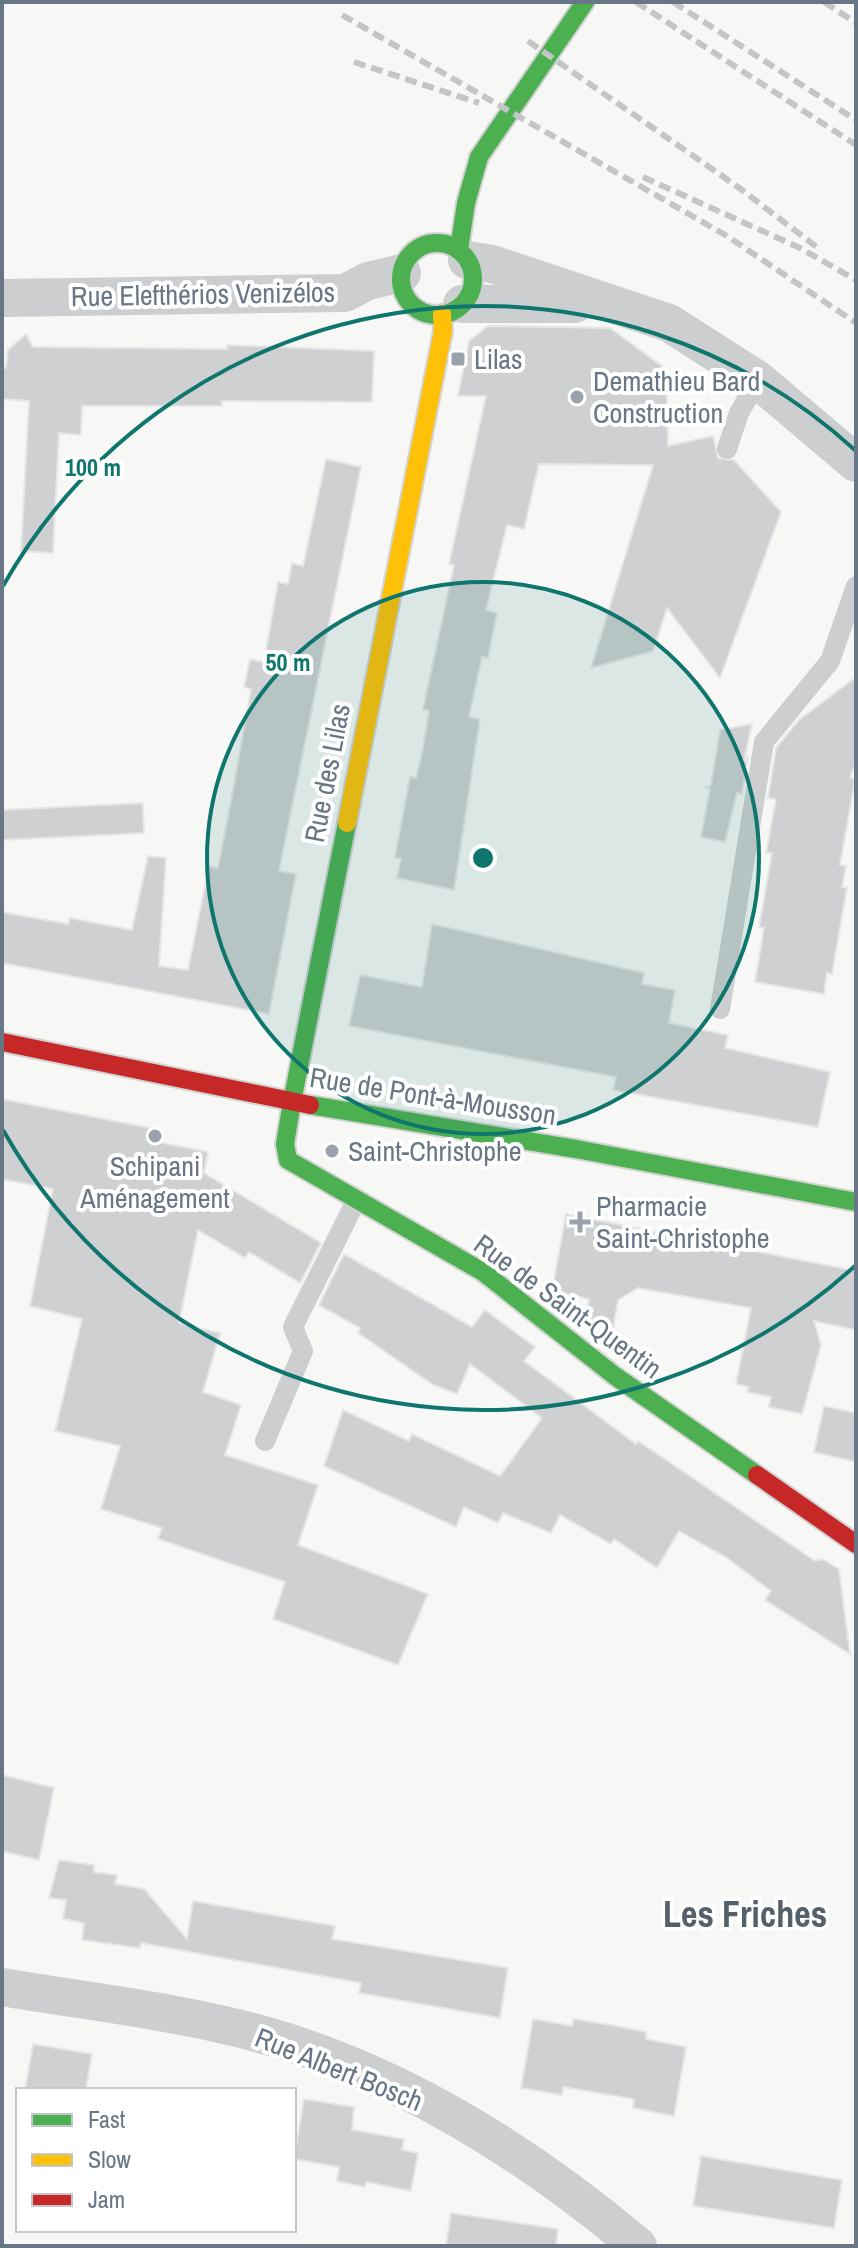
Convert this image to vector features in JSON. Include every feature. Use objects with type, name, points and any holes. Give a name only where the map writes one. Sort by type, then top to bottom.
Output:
[{"type":"street","points":[[452,309],[473,283],[463,255],[462,217],[479,157],[585,2]]},
{"type":"street","points":[[452,181],[458,171],[479,157]]},
{"type":"street","points":[[426,245],[434,223]]},
{"type":"street","points":[[622,305],[452,309],[430,314],[411,304],[401,284],[402,273],[410,255],[426,245],[448,244],[463,255],[622,305],[669,323],[758,380],[856,463]]},
{"type":"street","name":"Rue Elefthérios Venizélos","points":[[2,298],[345,293],[368,281],[402,273]]},
{"type":"street","name":"Rue des Lilas","points":[[292,1102],[443,331],[452,309]]},
{"type":"street","name":"Rue de Pont-à-Mousson","points":[[2,1042],[292,1102],[562,1146],[856,1202]]},
{"type":"street","name":"Rue de Saint-Quentin","points":[[292,1102],[285,1144],[288,1160],[483,1272],[615,1376],[856,1544]]},
{"type":"street","name":"Rue Albert Bosch","points":[[2,1987],[193,2019],[272,2037],[369,2076],[477,2129],[596,2211],[638,2246]]},
{"type":"lane","points":[[727,449],[739,413],[758,380]]},
{"type":"lane","points":[[720,1009],[764,742],[830,661],[856,586]]},
{"type":"lane","points":[[265,1441],[303,1351],[293,1327],[356,1201]]},
{"type":"building","points":[[488,326],[610,328],[666,369],[668,446],[713,436],[718,458],[734,460],[781,512],[720,678],[667,608],[653,651],[591,668],[653,465],[539,464],[524,529],[507,525],[486,610],[497,613],[488,658],[482,657],[469,717],[480,719],[454,890],[397,878],[401,859],[395,857],[410,777],[416,778],[423,748],[429,711],[423,709],[454,565],[449,564],[486,396],[458,396],[469,341]]},
{"type":"building","points":[[26,334],[33,347],[227,349],[227,345],[374,351],[372,402],[222,401],[222,406],[82,406],[81,435],[59,433],[53,553],[21,551],[29,401],[2,399],[2,368],[6,368],[8,350]]},
{"type":"building","points":[[326,459],[361,467],[279,871],[296,874],[269,1014],[2,963],[2,912],[68,924],[70,918],[132,930],[148,856],[166,858],[159,966],[188,970],[209,866],[218,868],[251,689],[244,687],[250,659],[264,662],[278,582],[288,584],[292,563],[303,566]]},
{"type":"building","points":[[856,677],[856,762],[850,777],[855,780],[840,865],[846,866],[842,887],[847,888],[832,974],[827,973],[824,994],[755,982],[764,928],[759,927],[772,853],[766,853],[776,799],[768,798],[776,748],[799,720]]},
{"type":"building","points":[[752,724],[744,761],[748,757],[742,794],[737,793],[725,842],[701,837],[710,789],[707,788],[711,785],[720,730]]},
{"type":"building","points":[[143,803],[144,833],[2,840],[2,810]]},
{"type":"building","points":[[432,924],[644,973],[642,984],[675,990],[669,1023],[728,1035],[725,1048],[830,1072],[818,1127],[613,1090],[616,1077],[349,1026],[360,975],[422,987]]},
{"type":"building","points":[[2,1099],[150,1128],[148,1140],[208,1152],[204,1173],[321,1243],[300,1283],[249,1252],[245,1258],[198,1230],[179,1323],[220,1333],[203,1392],[241,1405],[225,1455],[318,1485],[298,1545],[428,1594],[398,1665],[273,1619],[285,1582],[158,1539],[162,1528],[101,1509],[120,1446],[55,1431],[82,1319],[30,1306],[53,1189],[2,1179]]},
{"type":"building","points":[[566,1214],[856,1271],[856,1330],[814,1321],[821,1345],[802,1414],[769,1407],[771,1397],[747,1392],[748,1387],[736,1384],[751,1308],[638,1288],[618,1300],[612,1335],[586,1316],[589,1299],[552,1291]]},
{"type":"building","points":[[344,1254],[472,1327],[485,1310],[535,1347],[524,1361],[636,1444],[638,1441],[815,1561],[822,1559],[839,1569],[850,1654],[765,1600],[771,1591],[727,1558],[679,1531],[657,1568],[614,1539],[611,1544],[560,1515],[551,1533],[503,1513],[498,1523],[464,1507],[456,1527],[324,1466],[343,1410],[409,1441],[412,1434],[500,1476],[542,1418],[470,1364],[457,1394],[432,1384],[358,1333],[360,1328],[319,1305]]},
{"type":"building","points":[[824,1406],[856,1413],[856,1462],[814,1452]]},
{"type":"building","points":[[2,1775],[54,1788],[39,1860],[2,1851]]},
{"type":"building","points":[[59,1860],[94,1865],[94,1872],[117,1875],[115,1884],[144,1889],[187,1939],[193,1901],[335,1926],[332,1939],[508,1968],[500,2018],[359,1993],[361,1983],[141,1943],[140,1948],[82,1940],[84,1923],[63,1919],[66,1900],[49,1898]]},
{"type":"building","points":[[533,2019],[572,2026],[573,2019],[611,2025],[646,2032],[646,2039],[686,2047],[674,2116],[633,2108],[634,2099],[563,2087],[562,2095],[521,2088]]},
{"type":"building","points":[[33,2044],[92,2054],[86,2088],[25,2088]]},
{"type":"building","points":[[304,2099],[354,2107],[352,2130],[404,2139],[402,2150],[418,2153],[411,2191],[366,2182],[365,2187],[337,2181],[339,2167],[296,2159]]},
{"type":"building","points":[[701,2156],[842,2180],[834,2228],[693,2206]]},
{"type":"building","points":[[451,2213],[558,2229],[556,2246],[446,2246]]},
{"type":"railway","points":[[636,2],[856,145]]},
{"type":"railway","points":[[673,2],[856,120]]},
{"type":"railway","points":[[824,2],[856,23]]},
{"type":"railway","points":[[342,15],[727,236],[856,323]]},
{"type":"railway","points":[[528,41],[738,187],[818,248]]},
{"type":"railway","points":[[354,62],[479,103]]},
{"type":"railway","points":[[643,177],[800,248],[856,280]]},
{"type":"traffic: fast","points":[[459,250],[466,203],[479,157],[585,2]]},
{"type":"traffic: fast","points":[[437,243],[457,249],[467,259],[473,279],[467,299],[457,309],[437,315],[417,309],[407,299],[401,279],[407,259],[417,249],[437,243]]},
{"type":"traffic: fast","points":[[347,823],[292,1102],[285,1144],[288,1160],[483,1272],[615,1376],[757,1475]]},
{"type":"traffic: fast","points":[[310,1105],[576,1149],[856,1202]]},
{"type":"traffic: slow","points":[[347,823],[443,331],[442,314]]},
{"type":"traffic: jam","points":[[2,1042],[310,1105]]},
{"type":"traffic: jam","points":[[757,1475],[856,1544]]},
{"type":"place","name":"Lilas","points":[[458,359]]},
{"type":"place","name":"Demathieu Bard Construction","points":[[577,397]]},
{"type":"place","name":"Schipani Aménagement","points":[[155,1136]]},
{"type":"place","name":"Saint-Christophe","points":[[332,1151]]},
{"type":"place","name":"Pharmacie Saint-Christophe","points":[[580,1222]]},
{"type":"district","name":"Les Friches","points":[[745,1914]]}]
